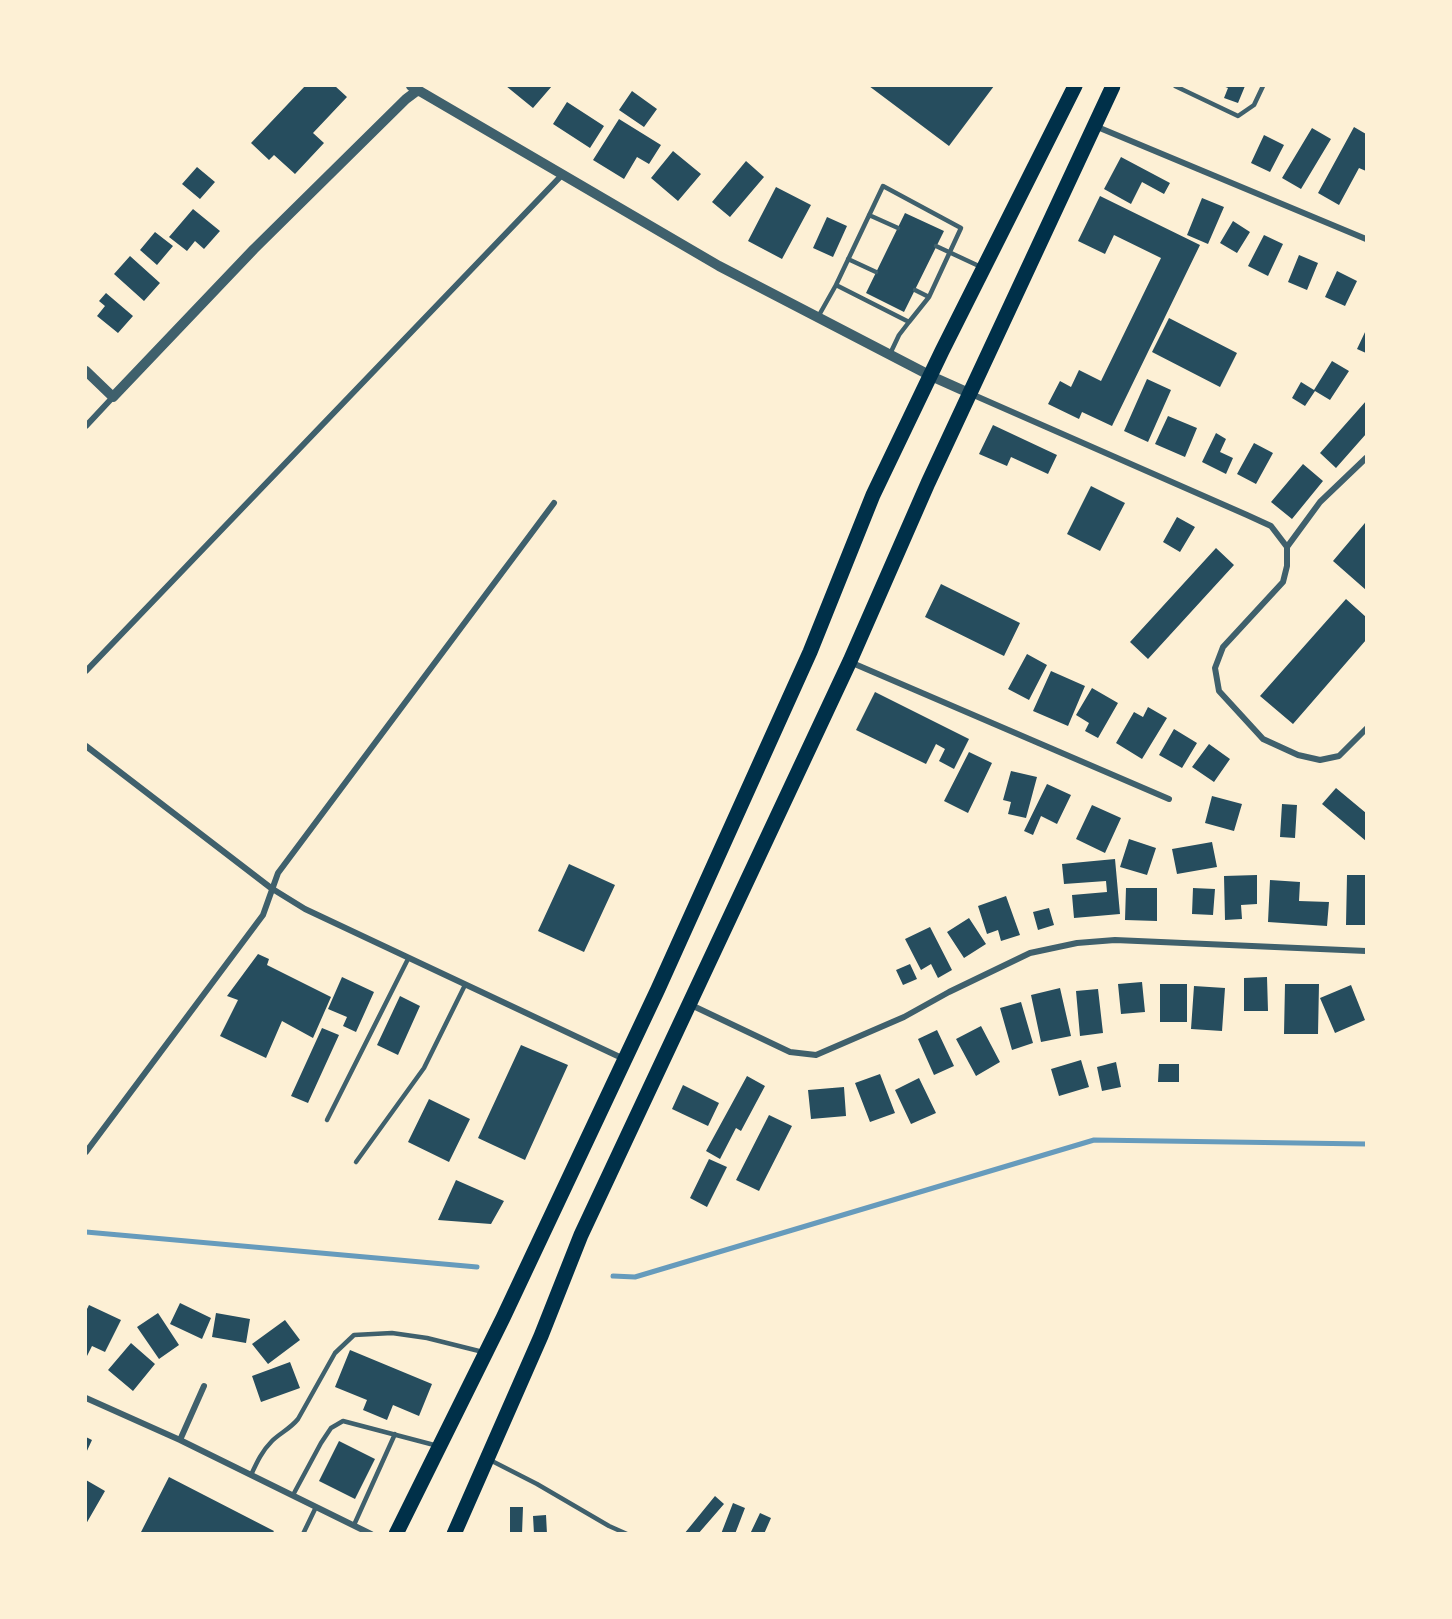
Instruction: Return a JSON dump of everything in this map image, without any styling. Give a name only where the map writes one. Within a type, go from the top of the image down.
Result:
[{"type":"main road","points":[[396,1533],[503,1318],[658,989],[810,652],[873,495],[1075,86]]},
{"type":"main road","points":[[454,1533],[541,1336],[580,1235],[850,661],[969,393],[1113,86]]},
{"type":"street","points":[[86,426],[254,249],[417,87],[719,266],[931,376],[1247,514],[1271,526],[1287,547]]},
{"type":"street","points":[[1095,126],[1366,239]]},
{"type":"street","points":[[86,670],[562,175]]},
{"type":"street","points":[[86,371],[113,397]]},
{"type":"street","points":[[1366,458],[1320,502],[1287,547],[1287,566],[1283,582],[1223,647],[1215,668],[1219,691],[1263,738],[1298,755],[1320,760],[1339,756],[1366,729]]},
{"type":"street","points":[[86,1152],[263,915],[278,873],[554,503]]},
{"type":"street","points":[[850,661],[1169,799]]},
{"type":"street","points":[[86,746],[271,888],[305,909],[624,1059]]},
{"type":"street","points":[[689,1004],[790,1052],[816,1055],[904,1017],[949,992],[1030,953],[1077,943],[1115,940],[1366,951]]},
{"type":"street","points":[[180,1440],[204,1386]]},
{"type":"street","points":[[86,1398],[180,1440],[371,1533]]},
{"type":"lane","points":[[1175,86],[1238,116],[1254,105],[1263,86]]},
{"type":"lane","points":[[818,317],[836,285],[883,186],[962,228],[928,297],[899,335],[890,354]]},
{"type":"lane","points":[[869,214],[898,228]]},
{"type":"lane","points":[[936,246],[983,269]]},
{"type":"lane","points":[[848,259],[876,272]]},
{"type":"lane","points":[[836,285],[909,322]]},
{"type":"lane","points":[[915,290],[928,297]]},
{"type":"lane","points":[[327,1120],[408,959]]},
{"type":"lane","points":[[356,1162],[424,1068],[465,985]]},
{"type":"lane","points":[[251,1475],[261,1454],[273,1440],[298,1419],[335,1353],[354,1335],[392,1333],[486,1353]]},
{"type":"lane","points":[[293,1495],[331,1428],[343,1421],[440,1446]]},
{"type":"lane","points":[[354,1525],[395,1434]]},
{"type":"lane","points":[[487,1459],[537,1484],[609,1526],[627,1533]]},
{"type":"lane","points":[[303,1533],[316,1507]]},
{"type":"building","points":[[305,86],[335,86],[347,97],[313,133],[324,143],[295,174],[274,155],[269,160],[251,143]]},
{"type":"building","points":[[506,86],[552,86],[533,108]]},
{"type":"building","points":[[869,86],[994,86],[949,146]]},
{"type":"building","points":[[1223,86],[1245,86],[1238,103],[1224,98],[1228,88]]},
{"type":"building","points":[[632,91],[657,109],[644,127],[619,110]]},
{"type":"building","points":[[567,102],[604,126],[590,148],[553,124]]},
{"type":"building","points":[[619,119],[661,145],[649,164],[637,157],[624,179],[593,160]]},
{"type":"building","points":[[1354,127],[1366,134],[1366,171],[1359,168],[1339,205],[1318,193]]},
{"type":"building","points":[[1312,128],[1331,139],[1301,189],[1282,178]]},
{"type":"building","points":[[1264,135],[1284,145],[1270,172],[1251,163]]},
{"type":"building","points":[[673,151],[701,174],[678,201],[651,178]]},
{"type":"building","points":[[1121,157],[1170,183],[1164,194],[1142,182],[1131,204],[1104,189]]},
{"type":"building","points":[[746,161],[764,177],[730,217],[712,202]]},
{"type":"building","points":[[197,167],[215,182],[200,199],[182,184]]},
{"type":"building","points":[[776,187],[811,205],[782,259],[748,241]]},
{"type":"building","points":[[1100,196],[1200,245],[1112,426],[1082,412],[1079,419],[1048,404],[1060,381],[1071,387],[1079,370],[1101,381],[1161,258],[1114,235],[1105,254],[1078,241]]},
{"type":"building","points":[[1202,198],[1224,207],[1208,244],[1187,235]]},
{"type":"building","points":[[193,209],[220,231],[204,249],[195,241],[187,251],[169,237]]},
{"type":"building","points":[[905,213],[944,231],[904,312],[866,293]]},
{"type":"building","points":[[827,217],[847,226],[833,257],[813,248]]},
{"type":"building","points":[[1233,221],[1250,232],[1237,253],[1220,243]]},
{"type":"building","points":[[155,232],[173,246],[157,265],[140,250]]},
{"type":"building","points":[[1264,235],[1283,244],[1268,276],[1248,266]]},
{"type":"building","points":[[1299,255],[1318,263],[1307,290],[1288,282]]},
{"type":"building","points":[[130,256],[160,283],[144,301],[114,274]]},
{"type":"building","points":[[1337,271],[1357,281],[1345,306],[1325,297]]},
{"type":"building","points":[[106,293],[133,316],[118,333],[97,316],[105,306],[99,301]]},
{"type":"building","points":[[1169,318],[1237,353],[1220,387],[1152,352]]},
{"type":"building","points":[[1366,330],[1366,353],[1357,349]]},
{"type":"building","points":[[1332,361],[1349,371],[1330,400],[1315,391],[1305,406],[1292,398],[1301,382],[1314,390]]},
{"type":"building","points":[[1147,379],[1171,390],[1148,442],[1124,431]]},
{"type":"building","points":[[1366,401],[1366,434],[1336,468],[1320,453]]},
{"type":"building","points":[[1168,416],[1197,428],[1185,457],[1155,444]]},
{"type":"building","points":[[993,425],[1057,455],[1048,474],[1011,457],[1007,466],[979,454]]},
{"type":"building","points":[[1216,433],[1226,439],[1220,452],[1233,458],[1226,474],[1202,462]]},
{"type":"building","points":[[1254,443],[1273,453],[1256,484],[1237,474]]},
{"type":"building","points":[[1303,464],[1323,481],[1292,519],[1271,502]]},
{"type":"building","points":[[1091,486],[1125,503],[1100,551],[1067,534]]},
{"type":"building","points":[[1177,517],[1195,527],[1180,552],[1163,542]]},
{"type":"building","points":[[1366,524],[1366,590],[1333,561]]},
{"type":"building","points":[[1216,548],[1234,565],[1148,659],[1130,642]]},
{"type":"building","points":[[941,584],[1020,623],[1004,656],[925,617]]},
{"type":"building","points":[[1346,599],[1366,617],[1366,640],[1293,724],[1260,696]]},
{"type":"building","points":[[1027,654],[1047,665],[1029,700],[1008,689]]},
{"type":"building","points":[[1051,671],[1085,686],[1068,726],[1033,711]]},
{"type":"building","points":[[1092,688],[1118,703],[1098,738],[1085,731],[1089,723],[1076,715]]},
{"type":"building","points":[[875,692],[969,739],[954,769],[939,761],[945,749],[936,744],[926,764],[856,730]]},
{"type":"building","points":[[1148,707],[1167,718],[1142,759],[1116,743],[1134,712],[1143,717]]},
{"type":"building","points":[[1174,729],[1197,743],[1182,768],[1159,755]]},
{"type":"building","points":[[1209,744],[1230,759],[1214,782],[1192,767]]},
{"type":"building","points":[[969,752],[992,763],[968,813],[944,801]]},
{"type":"building","points":[[1011,771],[1037,777],[1026,818],[1008,814],[1011,802],[1003,800]]},
{"type":"building","points":[[1047,784],[1071,795],[1057,824],[1041,816],[1033,835],[1024,831]]},
{"type":"building","points":[[1336,788],[1366,813],[1366,841],[1322,804]]},
{"type":"building","points":[[1212,796],[1242,804],[1234,831],[1205,823]]},
{"type":"building","points":[[1282,804],[1297,805],[1295,838],[1280,837]]},
{"type":"building","points":[[1092,805],[1121,818],[1105,853],[1076,839]]},
{"type":"building","points":[[1129,839],[1156,848],[1147,875],[1120,867]]},
{"type":"building","points":[[1212,842],[1217,867],[1177,874],[1172,849]]},
{"type":"building","points":[[1115,859],[1120,914],[1074,918],[1072,895],[1107,892],[1106,881],[1064,884],[1062,864]]},
{"type":"building","points":[[569,864],[615,885],[584,952],[538,931]]},
{"type":"building","points":[[1257,875],[1257,904],[1241,905],[1242,919],[1225,920],[1224,876]]},
{"type":"building","points":[[1347,875],[1366,875],[1366,925],[1346,925]]},
{"type":"building","points":[[1270,880],[1300,882],[1299,901],[1329,902],[1327,926],[1268,922]]},
{"type":"building","points":[[1126,888],[1157,888],[1157,921],[1125,920]]},
{"type":"building","points":[[1193,888],[1215,889],[1213,915],[1192,914]]},
{"type":"building","points":[[1006,896],[1020,935],[1001,941],[998,930],[987,934],[978,906]]},
{"type":"building","points":[[1049,908],[1054,925],[1038,930],[1033,912]]},
{"type":"building","points":[[969,918],[986,944],[964,958],[947,932]]},
{"type":"building","points":[[930,927],[952,970],[938,978],[931,964],[921,970],[905,939]]},
{"type":"building","points":[[258,954],[269,959],[267,965],[331,997],[313,1038],[282,1021],[266,1058],[220,1036],[238,1000],[227,996]]},
{"type":"building","points":[[910,964],[917,979],[903,985],[896,970]]},
{"type":"building","points":[[342,977],[374,992],[356,1032],[343,1026],[347,1017],[328,1009]]},
{"type":"building","points":[[1267,977],[1268,1011],[1244,1011],[1244,978]]},
{"type":"building","points":[[1142,982],[1145,1012],[1121,1014],[1118,984]]},
{"type":"building","points":[[1160,984],[1187,984],[1187,1022],[1160,1022]]},
{"type":"building","points":[[1285,984],[1319,984],[1318,1034],[1284,1034]]},
{"type":"building","points":[[1351,985],[1365,1020],[1335,1033],[1320,998]]},
{"type":"building","points":[[1194,986],[1225,988],[1222,1031],[1191,1029]]},
{"type":"building","points":[[1060,988],[1071,1036],[1041,1042],[1031,995]]},
{"type":"building","points":[[1098,989],[1103,1033],[1080,1036],[1076,991]]},
{"type":"building","points":[[400,996],[420,1006],[398,1055],[377,1045]]},
{"type":"building","points":[[1021,1002],[1033,1043],[1012,1050],[1000,1008]]},
{"type":"building","points":[[981,1026],[1000,1062],[976,1076],[956,1039]]},
{"type":"building","points":[[322,1028],[339,1035],[308,1103],[291,1096]]},
{"type":"building","points":[[937,1030],[954,1066],[934,1075],[918,1039]]},
{"type":"building","points":[[521,1045],[568,1065],[525,1160],[478,1138]]},
{"type":"building","points":[[1081,1060],[1089,1087],[1059,1096],[1051,1069]]},
{"type":"building","points":[[1116,1062],[1121,1087],[1102,1091],[1097,1067]]},
{"type":"building","points":[[1159,1064],[1179,1064],[1179,1082],[1158,1082]]},
{"type":"building","points":[[880,1074],[895,1113],[870,1122],[855,1083]]},
{"type":"building","points":[[747,1076],[765,1086],[741,1131],[736,1128],[720,1159],[706,1151]]},
{"type":"building","points":[[919,1078],[936,1113],[911,1124],[895,1090]]},
{"type":"building","points":[[683,1085],[719,1103],[708,1126],[672,1109]]},
{"type":"building","points":[[844,1087],[846,1116],[811,1119],[808,1090]]},
{"type":"building","points":[[429,1099],[470,1119],[449,1162],[408,1142]]},
{"type":"building","points":[[769,1115],[792,1126],[759,1191],[736,1180]]},
{"type":"building","points":[[709,1159],[727,1167],[707,1207],[690,1198]]},
{"type":"building","points":[[456,1180],[504,1201],[491,1224],[438,1220]]},
{"type":"building","points":[[180,1303],[211,1318],[202,1339],[170,1324]]},
{"type":"building","points":[[89,1305],[121,1320],[105,1352],[92,1346],[86,1358],[86,1311]]},
{"type":"building","points":[[158,1313],[179,1345],[159,1359],[137,1327]]},
{"type":"building","points":[[216,1313],[250,1319],[246,1343],[212,1337]]},
{"type":"building","points":[[285,1320],[300,1340],[268,1364],[252,1344]]},
{"type":"building","points":[[131,1343],[155,1364],[133,1391],[108,1370]]},
{"type":"building","points":[[350,1350],[432,1384],[419,1416],[393,1405],[387,1420],[363,1410],[367,1400],[335,1387]]},
{"type":"building","points":[[290,1362],[300,1388],[261,1402],[252,1376]]},
{"type":"building","points":[[86,1437],[92,1440],[86,1453]]},
{"type":"building","points":[[339,1441],[375,1459],[355,1499],[319,1481]]},
{"type":"building","points":[[169,1477],[274,1531],[272,1534],[140,1534]]},
{"type":"building","points":[[86,1480],[105,1491],[86,1524]]},
{"type":"building","points":[[715,1496],[724,1504],[698,1534],[684,1534]]},
{"type":"building","points":[[733,1503],[745,1508],[735,1534],[721,1534]]},
{"type":"building","points":[[510,1507],[523,1507],[522,1534],[510,1534]]},
{"type":"building","points":[[760,1513],[771,1518],[764,1534],[750,1534]]},
{"type":"building","points":[[546,1515],[547,1534],[534,1534],[533,1516]]},
{"type":"waterway","points":[[613,1276],[635,1277],[1094,1140],[1366,1144]]},
{"type":"waterway","points":[[86,1232],[477,1267]]}]
